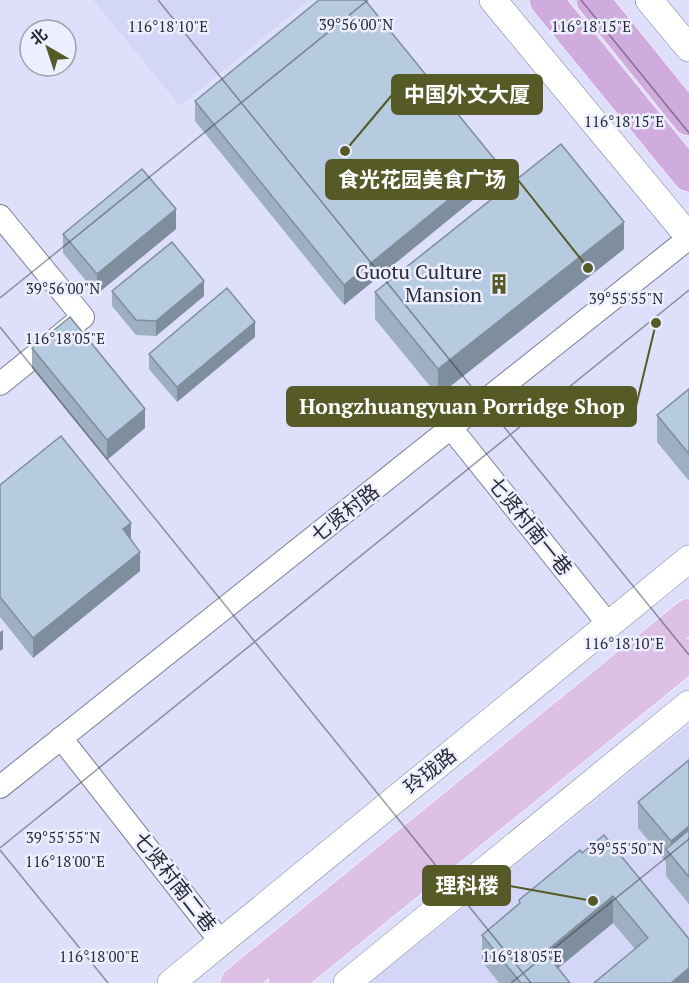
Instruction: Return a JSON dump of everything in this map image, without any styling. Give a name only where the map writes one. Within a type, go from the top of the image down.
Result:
[{"type":"highway","points":[[546,0],[689,175]]},
{"type":"highway","points":[[593,0],[684,113]]},
{"type":"main road","points":[[237,983],[689,615]]},
{"type":"main road","points":[[285,983],[689,655]]},
{"type":"street","points":[[493,0],[689,238]]},
{"type":"street","points":[[649,0],[689,48]]},
{"type":"street","points":[[0,216],[83,317],[0,384]]},
{"type":"street","name":"七贤村路","points":[[0,787],[689,238]]},
{"type":"street","name":"七贤村南一巷","points":[[451,428],[609,625]]},
{"type":"street","name":"玲珑路","points":[[171,983],[689,559]]},
{"type":"street","points":[[347,983],[689,704]]},
{"type":"street","name":"七贤村南二巷","points":[[62,738],[222,942]]},
{"type":"shaded area","points":[[93,0],[309,0],[180,106]]},
{"type":"shaded area","points":[[689,725],[689,983],[370,983]]},
{"type":"building","points":[[319,0],[365,0],[496,161],[344,285],[195,101]]},
{"type":"building","name":"Guotu Culture Mansion","points":[[561,144],[624,222],[438,369],[375,292]]},
{"type":"building","points":[[142,169],[176,209],[97,274],[63,234]]},
{"type":"building","points":[[172,242],[204,281],[156,321],[136,320],[112,291]]},
{"type":"building","points":[[227,288],[255,322],[177,387],[149,354]]},
{"type":"building","points":[[70,317],[145,409],[107,440],[32,348]]},
{"type":"building","points":[[689,389],[689,454],[657,415]]},
{"type":"building","points":[[61,436],[131,523],[123,529],[140,552],[33,638],[0,597],[0,485]]},
{"type":"building","points":[[689,760],[689,826],[671,841],[638,802]]},
{"type":"building","points":[[689,830],[689,877],[666,849]]},
{"type":"building","points":[[604,835],[689,939],[689,968],[671,983],[594,983],[648,938],[613,896],[545,952],[570,983],[521,983],[482,935],[520,903],[519,900],[580,850],[582,853]]},
{"type":"place","name":"中国外文大厦","points":[[345,151]]},
{"type":"place","name":"食光花园美食广场","points":[[588,268]]},
{"type":"place","name":"Guotu Culture Mansion","points":[[499,284]]},
{"type":"place","name":"Hongzhuangyuan Porridge Shop","points":[[656,323]]},
{"type":"place","name":"理科楼","points":[[593,901]]}]
